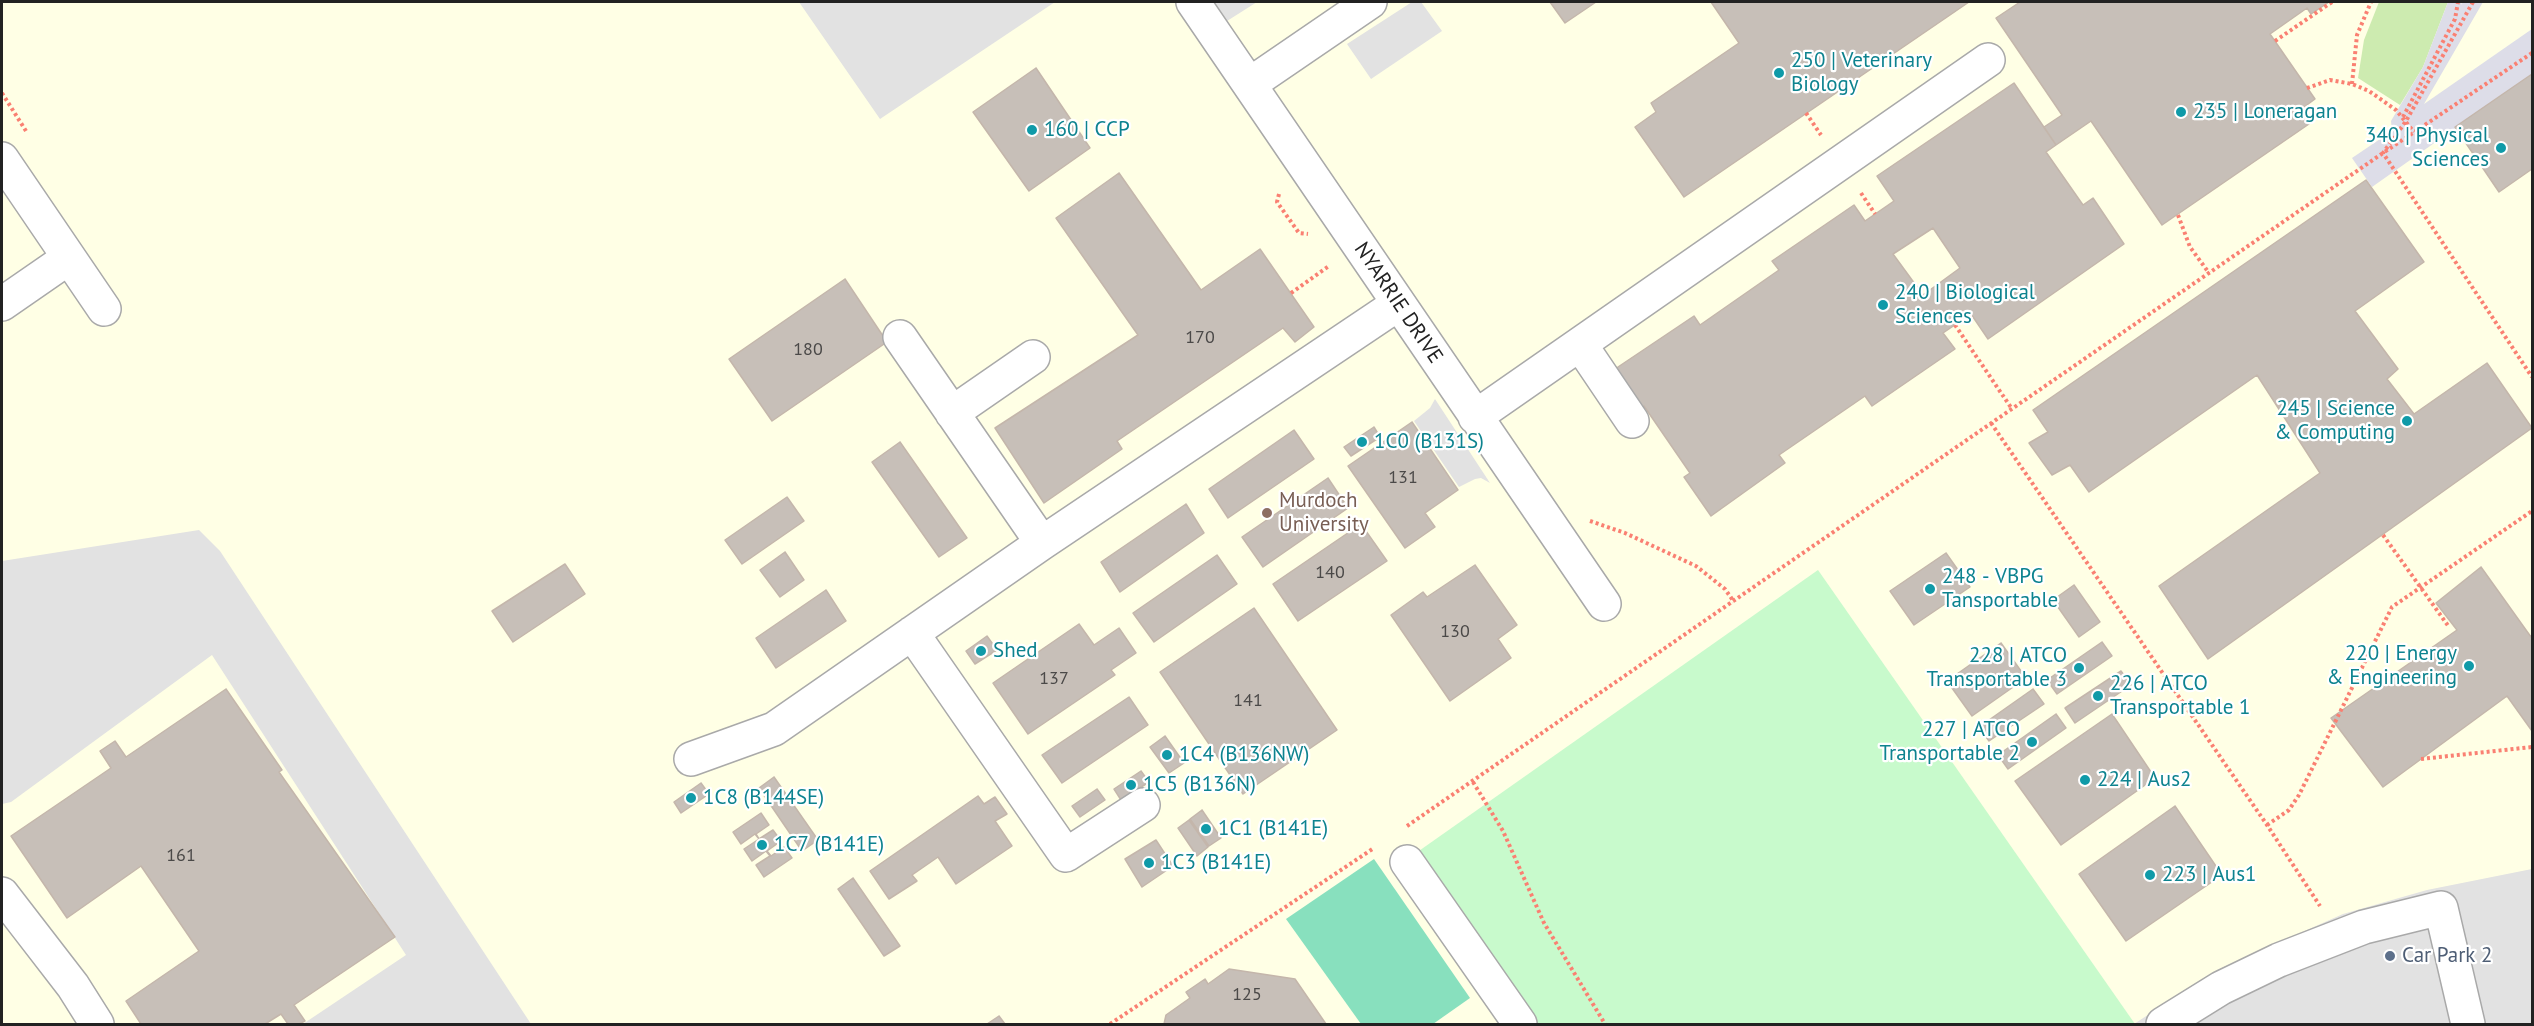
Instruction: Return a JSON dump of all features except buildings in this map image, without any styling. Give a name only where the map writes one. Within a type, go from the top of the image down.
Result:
[{"type":"street","name":"NYARRIE DRIVE","points":[[1192,2],[1604,604]]},
{"type":"street","points":[[1250,84],[1370,2]]},
{"type":"street","points":[[1475,417],[1988,60]]},
{"type":"street","points":[[2,159],[67,259],[104,309]]},
{"type":"street","points":[[2,304],[67,259]]},
{"type":"street","points":[[691,759],[774,729],[1042,543],[1398,304]]},
{"type":"street","points":[[900,337],[1042,543]]},
{"type":"street","points":[[1580,344],[1632,421]]},
{"type":"street","points":[[952,413],[1033,357]]},
{"type":"street","points":[[912,633],[1066,855],[1143,806]]},
{"type":"street","points":[[1407,862],[1520,1024]]},
{"type":"street","points":[[2,894],[73,986],[97,1024]]},
{"type":"street","points":[[2163,1024],[2221,988],[2339,936],[2441,908],[2468,1024]]},
{"type":"path","points":[[2275,41],[2332,2]]},
{"type":"path","points":[[2352,84],[2357,35],[2371,2]]},
{"type":"path","points":[[2404,119],[2455,19],[2458,2]]},
{"type":"path","points":[[2383,153],[2473,2]]},
{"type":"path","points":[[1404,828],[2383,153],[2532,54]]},
{"type":"path","points":[[2307,88],[2330,80],[2352,84],[2369,91],[2404,119],[2414,132]]},
{"type":"path","points":[[2383,153],[2532,377]]},
{"type":"path","points":[[2178,215],[2190,247],[2209,273]]},
{"type":"path","points":[[1955,325],[2012,409]]},
{"type":"path","points":[[1991,423],[2267,825],[2339,936]]},
{"type":"path","points":[[2267,825],[2289,810],[2299,795],[2392,607],[2532,511]]},
{"type":"path","points":[[1584,519],[1625,533],[1696,566],[1725,589],[1734,602]]},
{"type":"path","points":[[2383,535],[2449,627]]},
{"type":"path","points":[[2421,759],[2532,747]]},
{"type":"path","points":[[1473,782],[1503,831],[1544,923],[1605,1024]]},
{"type":"path","points":[[1110,1024],[1375,848]]},
{"type":"shaded area","name":"Murdoch University","points":[[2,2],[2532,2],[2532,1024],[2,1024]]},
{"type":"shaded area","points":[[799,2],[1055,2],[880,119]]},
{"type":"shaded area","points":[[1214,2],[1257,2],[1227,21]]},
{"type":"shaded area","points":[[1412,2],[1421,2],[1442,31],[1371,79],[1347,44]]},
{"type":"shaded area","points":[[2448,2],[2462,2],[2461,5],[2463,2],[2483,2],[2424,104],[2532,29],[2532,74],[2372,187],[2352,158],[2392,131],[2391,121],[2423,67]]},
{"type":"shaded area","points":[[1435,399],[1490,483],[1481,478],[1459,487],[1414,421],[1430,408]]},
{"type":"shaded area","points":[[199,530],[220,551],[531,1024],[303,1024],[406,955],[212,655],[11,802],[2,804],[2,561]]},
{"type":"shaded area","name":"Car Park 2","points":[[2532,869],[2532,1024],[2134,1024],[2217,970],[2343,914],[2427,890]]},
{"type":"green space","points":[[2379,2],[2448,2],[2423,67],[2400,105],[2358,78],[2364,40]]},
{"type":"green space","points":[[1818,570],[2135,1024],[1538,1024],[1416,853]]},
{"type":"green space","points":[[1374,859],[1470,998],[1433,1024],[1361,1024],[1286,919]]},
{"type":"place","name":"250 | Veterinary Biology","points":[[1779,73]]},
{"type":"place","name":"235 | Loneragan","points":[[2181,112]]},
{"type":"place","name":"160 | CCP","points":[[1032,130]]},
{"type":"place","name":"340 | Physical Sciences","points":[[2501,148]]},
{"type":"place","name":"240 | Biological Sciences","points":[[1883,305]]},
{"type":"place","name":"245 | Science & Computing","points":[[2407,421]]},
{"type":"place","name":"1C0 (B131S)","points":[[1362,442]]},
{"type":"place","name":"Murdoch University","points":[[1267,513]]},
{"type":"place","name":"248 - VBPG Tansportable","points":[[1930,589]]},
{"type":"place","name":"Shed","points":[[981,651]]},
{"type":"place","name":"220 | Energy & Engineering","points":[[2469,666]]},
{"type":"place","name":"228 | ATCO Transportable 3","points":[[2079,668]]},
{"type":"place","name":"226 | ATCO Transportable 1","points":[[2098,696]]},
{"type":"place","name":"227 | ATCO Transportable 2","points":[[2032,742]]},
{"type":"place","name":"1C4 (B136NW)","points":[[1167,755]]},
{"type":"place","name":"224 | Aus2","points":[[2085,780]]},
{"type":"place","name":"1C5 (B136N)","points":[[1131,785]]},
{"type":"place","name":"1C8 (B144SE)","points":[[691,798]]},
{"type":"place","name":"1C1 (B141E)","points":[[1206,829]]},
{"type":"place","name":"1C7 (B141E)","points":[[762,845]]},
{"type":"place","name":"1C3 (B141E)","points":[[1149,863]]},
{"type":"place","name":"223 | Aus1","points":[[2150,875]]},
{"type":"place","name":"Car Park 2","points":[[2390,956]]}]
